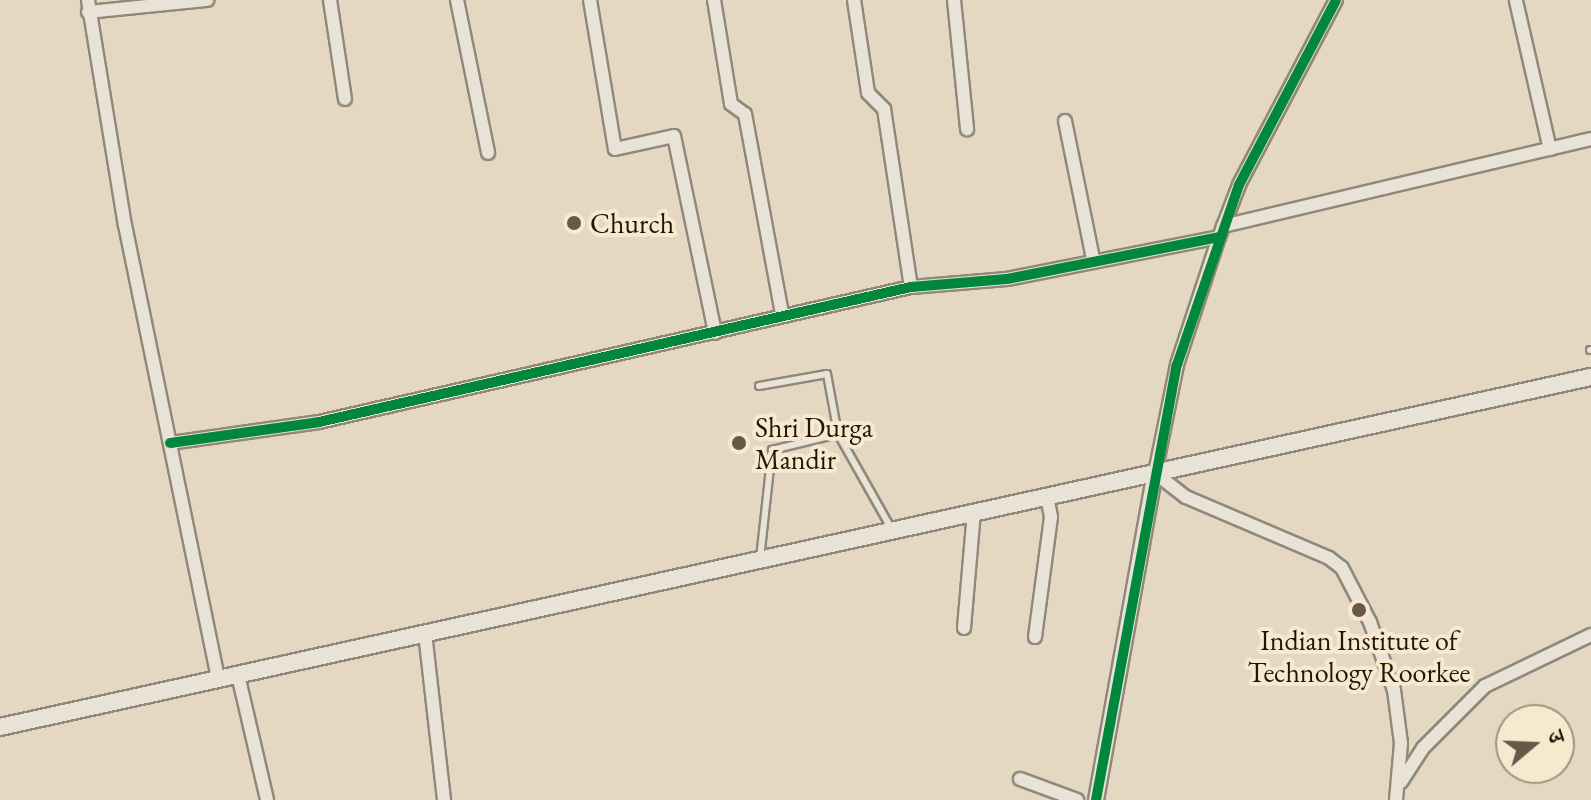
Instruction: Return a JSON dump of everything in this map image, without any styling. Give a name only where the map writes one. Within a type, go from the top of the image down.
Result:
[{"type":"main road","points":[[0,727],[1591,377]]},
{"type":"street","points":[[207,0],[92,8],[170,443],[218,679]]},
{"type":"street","points":[[330,0],[345,99]]},
{"type":"street","points":[[457,0],[488,153]]},
{"type":"street","points":[[590,0],[615,149],[674,136],[715,333]]},
{"type":"street","points":[[714,0],[731,104],[745,114],[782,314]]},
{"type":"street","points":[[854,0],[868,93],[884,109],[911,287]]},
{"type":"street","points":[[954,0],[967,129]]},
{"type":"street","points":[[1096,800],[1177,365],[1221,232],[1336,0]]},
{"type":"street","points":[[1516,1],[1550,149]]},
{"type":"street","points":[[1065,121],[1093,259]]},
{"type":"street","points":[[170,443],[319,422],[911,287],[1007,279],[1221,232],[1591,139]]},
{"type":"street","points":[[1155,473],[1186,497],[1329,558],[1342,568],[1370,622],[1394,690],[1401,782]]},
{"type":"street","points":[[1035,637],[1051,517],[1047,497]]},
{"type":"street","points":[[964,628],[974,512]]},
{"type":"street","points":[[425,633],[444,800]]},
{"type":"street","points":[[1396,800],[1401,782],[1423,748],[1485,686],[1591,635]]},
{"type":"street","points":[[238,675],[267,800]]},
{"type":"street","points":[[1020,779],[1077,800]]},
{"type":"lane","points":[[759,386],[827,374],[838,434],[892,530]]},
{"type":"lane","points":[[760,559],[772,450],[838,434]]},
{"type":"cycle path","points":[[1096,800],[1177,365],[1239,185],[1336,0]]},
{"type":"cycle path","points":[[170,443],[319,422],[911,287],[1007,279],[1219,237]]},
{"type":"place","name":"Church","points":[[574,223]]},
{"type":"place","name":"Shri Durga Mandir","points":[[739,443]]},
{"type":"place","name":"Indian Institute of Technology Roorkee","points":[[1359,610]]}]
